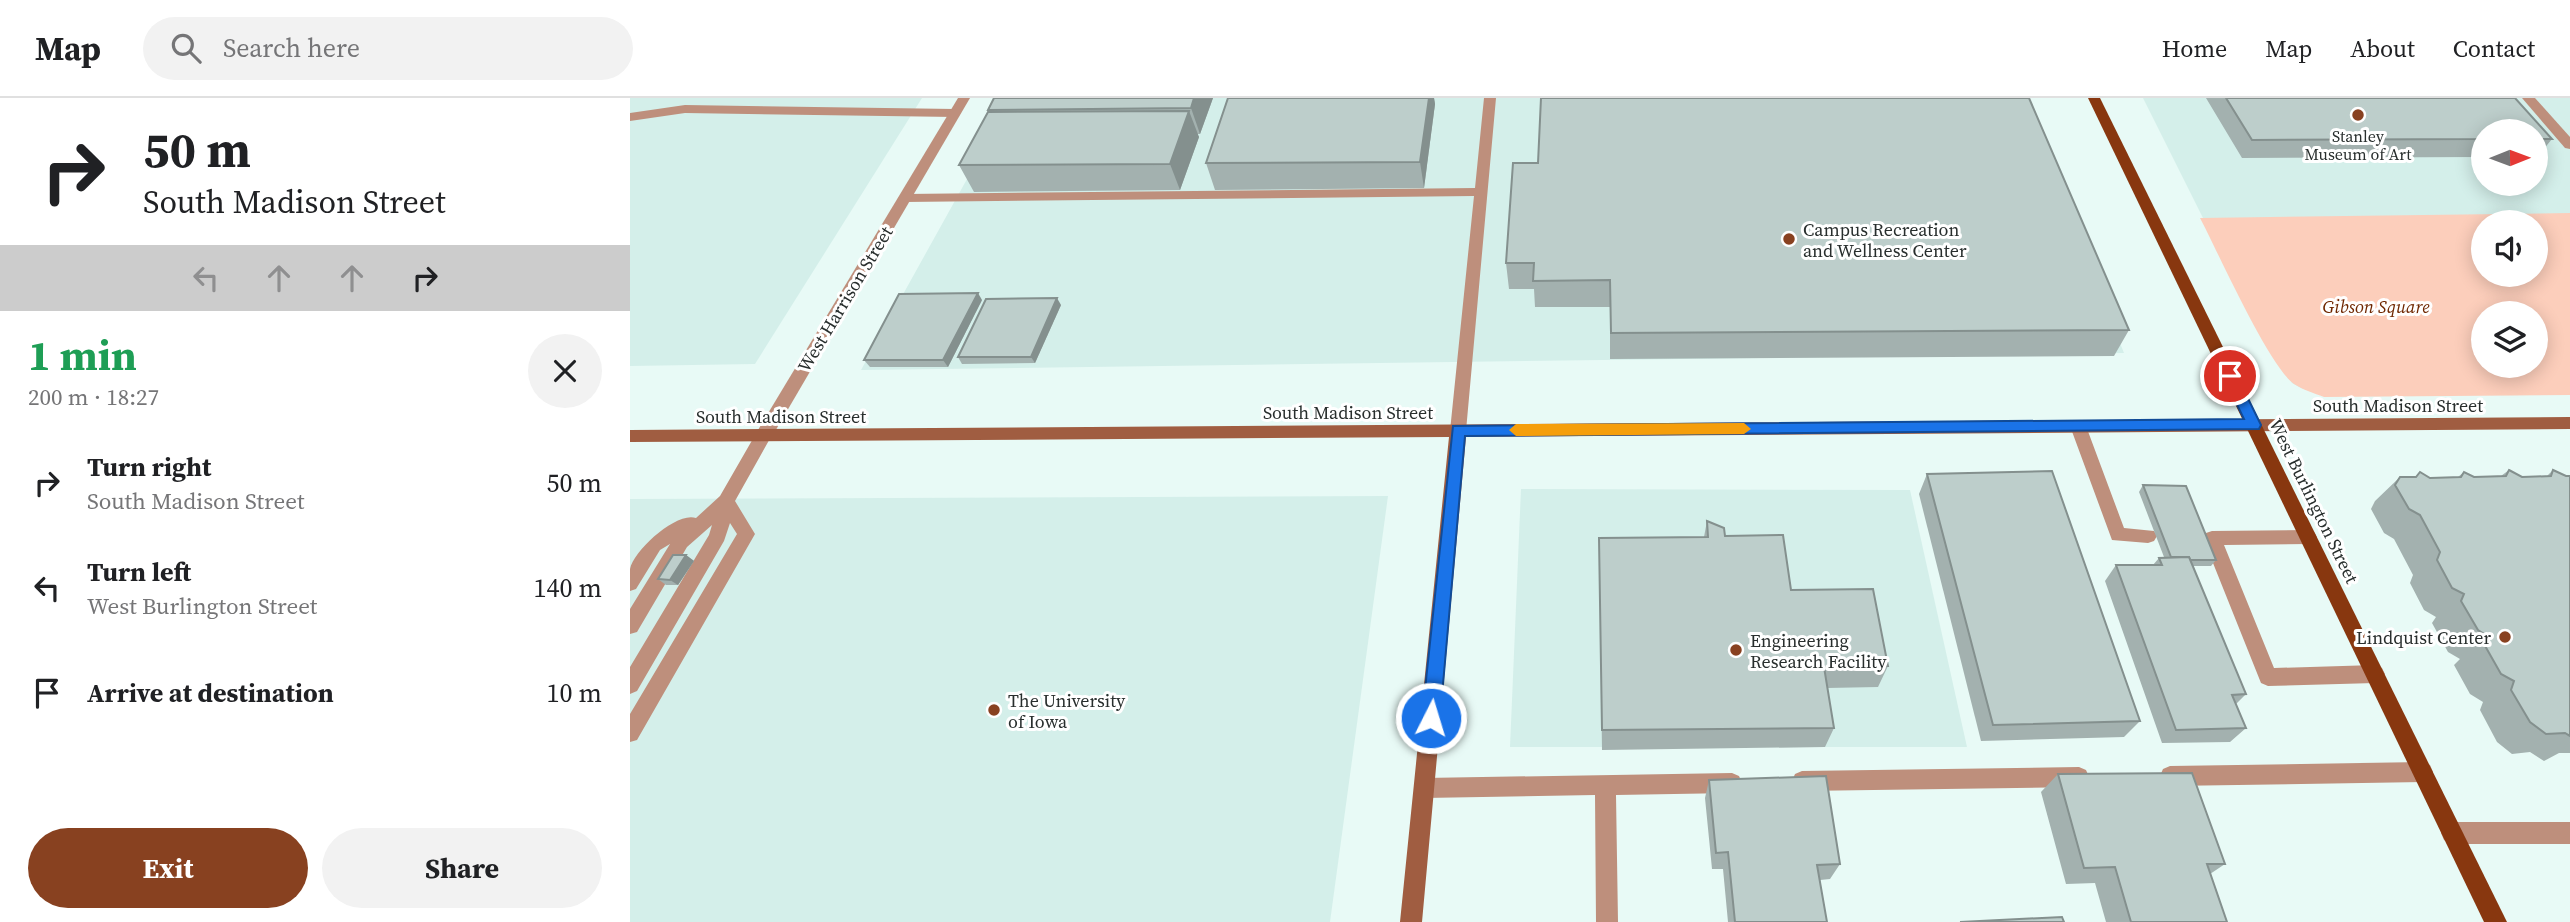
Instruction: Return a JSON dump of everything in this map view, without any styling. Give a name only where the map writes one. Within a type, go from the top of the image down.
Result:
[{"type":"main road","name":"West Burlington Street","points":[[2094,98],[2496,922]]},
{"type":"street","name":"West Harrison Street","points":[[630,685],[718,536],[726,501],[964,98]]},
{"type":"street","points":[[1411,922],[1490,98]]},
{"type":"street","points":[[2528,98],[2570,145]]},
{"type":"street","points":[[630,117],[685,109],[955,113]]},
{"type":"street","points":[[905,198],[1481,192]]},
{"type":"street","name":"South Madison Street","points":[[630,436],[2570,423]]},
{"type":"street","points":[[2078,426],[2118,535],[2148,536]]},
{"type":"street","name":"West Harrison Street","points":[[630,583],[654,545],[726,501]]},
{"type":"street","name":"West Harrison Street","points":[[630,626],[681,542],[726,501]]},
{"type":"street","points":[[630,733],[746,534],[726,501]]},
{"type":"street","points":[[2308,537],[2212,538],[2268,677],[2375,674]]},
{"type":"street","points":[[2153,776],[2423,772]]},
{"type":"street","points":[[1786,782],[2097,777]]},
{"type":"street","points":[[1424,788],[1759,782]]},
{"type":"street","points":[[1605,785],[1607,922]]},
{"type":"street","points":[[2452,833],[2570,833]]},
{"type":"shaded area","points":[[630,98],[922,98],[755,364],[630,366]]},
{"type":"shaded area","points":[[1012,98],[2021,98],[2124,353],[861,370]]},
{"type":"shaded area","points":[[2143,98],[2570,98],[2570,390],[2303,389],[2292,383],[2267,346]]},
{"type":"shaded area","points":[[1521,489],[1910,490],[1967,747],[1510,747]]},
{"type":"shaded area","name":"The University of Iowa","points":[[1388,496],[1330,922],[630,922],[630,499]]},
{"type":"green space","name":"Gibson Square","points":[[2548,213],[2570,213],[2570,395],[2324,397],[2294,384],[2283,373],[2244,307],[2200,218],[2471,214],[2471,287],[2548,287]]},
{"type":"building","points":[[994,98],[1194,98],[1191,108],[988,110]]},
{"type":"building","points":[[1228,98],[1429,98],[1420,162],[1206,163]]},
{"type":"building","name":"Campus Recreation and Wellness Center","points":[[1541,98],[2029,98],[2129,330],[1611,333],[1610,280],[1533,281],[1534,263],[1506,263],[1513,163],[1538,163]]},
{"type":"building","name":"Stanley Museum of Art","points":[[2226,98],[2515,98],[2534,119],[2471,119],[2471,139],[2252,140]]},
{"type":"building","points":[[1189,111],[1170,164],[959,165],[988,112]]},
{"type":"building","points":[[978,293],[943,360],[864,360],[899,294]]},
{"type":"building","points":[[1057,298],[1031,357],[958,357],[986,299]]},
{"type":"building","name":"Lindquist Center","points":[[2509,470],[2522,477],[2551,476],[2553,470],[2570,476],[2570,736],[2565,733],[2546,734],[2530,722],[2511,690],[2514,681],[2501,674],[2484,644],[2489,637],[2478,630],[2461,601],[2464,594],[2452,588],[2437,560],[2440,552],[2420,515],[2409,509],[2395,485],[2400,477],[2416,477],[2420,472],[2430,478],[2461,477],[2464,472],[2474,477],[2506,476]]},
{"type":"building","points":[[2052,471],[2140,721],[1993,725],[1927,474]]},
{"type":"building","points":[[2143,485],[2186,486],[2216,560],[2171,557]]},
{"type":"building","name":"Engineering Research Facility","points":[[1707,521],[1724,528],[1725,536],[1783,535],[1791,590],[1873,589],[1888,666],[1824,667],[1834,728],[1602,730],[1599,538],[1708,537]]},
{"type":"building","points":[[673,555],[686,555],[670,580],[658,579]]},
{"type":"building","points":[[2189,557],[2246,694],[2232,695],[2246,728],[2176,730],[2116,565],[2162,565],[2159,558]]},
{"type":"building","points":[[2192,773],[2225,864],[2207,864],[2227,922],[2131,922],[2115,867],[2084,868],[2058,774]]},
{"type":"building","points":[[1826,776],[1840,864],[1817,865],[1827,922],[1735,922],[1728,852],[1716,853],[1709,780]]},
{"type":"building","points":[[2062,917],[2064,922],[1960,922]]},
{"type":"slow traffic","points":[[1516,430],[1744,429]]},
{"type":"place","name":"Stanley Museum of Art","points":[[2358,115]]},
{"type":"place","name":"Campus Recreation and Wellness Center","points":[[1789,239]]},
{"type":"place","name":"Lindquist Center","points":[[2505,637]]},
{"type":"place","name":"Engineering Research Facility","points":[[1736,650]]},
{"type":"place","name":"The University of Iowa","points":[[994,710]]},
{"type":"route","points":[[1431,718],[1458,430],[2254,425],[2230,376]]}]
